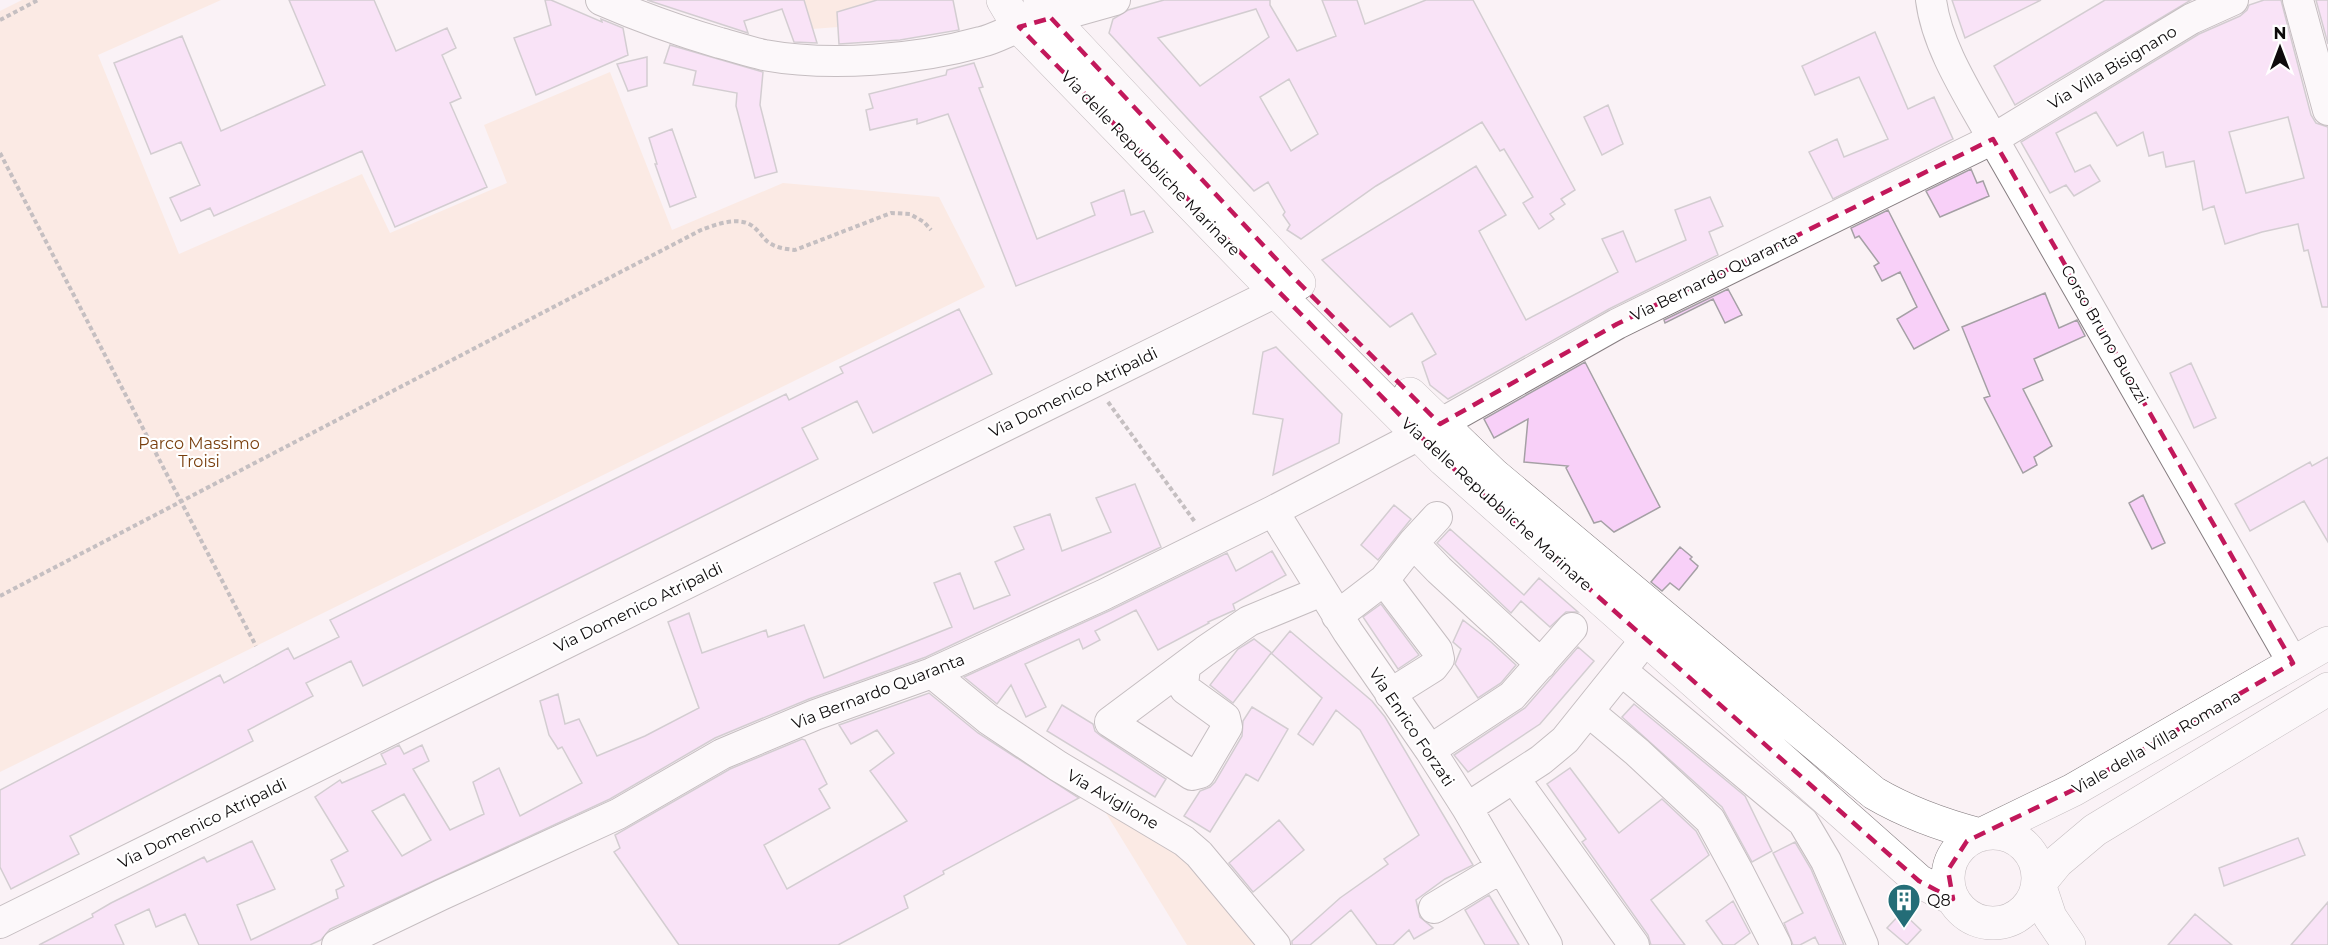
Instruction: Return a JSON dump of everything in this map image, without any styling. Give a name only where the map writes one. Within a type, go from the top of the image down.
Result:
[{"type":"main road","points":[[1011,13],[1046,9]]},
{"type":"main road","name":"Via delle Repubbliche Marinare","points":[[1046,9],[1284,284]]},
{"type":"main road","name":"Via delle Repubbliche Marinare","points":[[1011,13],[1429,429],[1493,474],[1874,793],[1902,810],[1941,825],[1980,835]]},
{"type":"main road","name":"Via delle Repubbliche Marinare","points":[[1429,429],[1444,460],[1919,880],[1953,899]]},
{"type":"main road","name":"Viale della Villa Romana","points":[[1980,835],[2073,790],[2328,643]]},
{"type":"main road","points":[[2069,945],[2050,917],[2039,884],[2035,859],[2024,845],[2010,836],[1997,833],[1980,835],[1967,841],[1955,854],[1948,870],[1948,884],[1953,899],[1959,908],[1992,934],[2004,923],[2016,918],[2029,907],[2039,884],[2057,862],[2094,831],[2321,693],[2293,663]]},
{"type":"street","points":[[601,0],[675,30],[763,55],[840,61],[955,49],[984,42],[1011,13]]},
{"type":"street","points":[[1046,9],[1114,0]]},
{"type":"street","name":"Corso Bruno Buozzi","points":[[1931,0],[1950,59],[1993,139],[2293,663]]},
{"type":"street","name":"Via Villa Bisignano","points":[[1993,139],[2192,19],[2234,0]]},
{"type":"street","points":[[2298,0],[2328,110]]},
{"type":"street","name":"Via Bernardo Quaranta","points":[[337,945],[618,814],[722,754],[815,715],[932,672],[1103,595],[1273,512],[1429,429],[1617,324],[1993,139]]},
{"type":"street","name":"Via Domenico Atripaldi","points":[[0,923],[1093,382],[1284,284]]},
{"type":"street","name":"Via Enrico Forzati","points":[[1273,512],[1330,603],[1467,808],[1547,945]]},
{"type":"street","points":[[1185,667],[1249,621],[1330,603],[1384,580],[1437,517]]},
{"type":"street","points":[[1413,543],[1541,664]]},
{"type":"street","points":[[1384,580],[1437,650],[1439,658],[1432,667],[1390,694]]},
{"type":"street","points":[[1430,750],[1512,696],[1572,628]]},
{"type":"street","points":[[1467,808],[1541,760],[1565,740],[1622,672],[1646,639]]},
{"type":"street","name":"Via Aviglione","points":[[932,672],[988,719],[1058,766],[1184,841],[1199,854],[1275,945]]},
{"type":"street","points":[[1622,672],[1803,822],[1826,861],[1863,945]]},
{"type":"street","points":[[1589,712],[1710,820],[1776,945]]},
{"type":"street","points":[[1515,778],[1634,945]]},
{"type":"street","points":[[1434,908],[1501,868]]},
{"type":"path","points":[[0,20],[38,0]]},
{"type":"path","points":[[0,153],[256,646]]},
{"type":"path","points":[[0,596],[701,230],[731,221],[747,223],[769,242],[780,248],[795,250],[891,213],[910,214],[924,222],[931,230]]},
{"type":"path","points":[[1093,382],[1141,444],[1209,543]]},
{"type":"highlighted area","points":[[1051,18],[1293,277],[1440,424],[1617,324],[1993,139],[2293,663],[2073,790],[1967,841],[1948,870],[1953,899],[1919,881],[1444,460],[1019,27]]},
{"type":"green space","name":"Parco Massimo Troisi","points":[[22,0],[221,0],[98,55],[179,254],[362,174],[390,233],[507,183],[484,125],[610,72],[672,230],[783,183],[939,197],[985,287],[0,772],[0,11]]},
{"type":"green space","points":[[804,0],[877,0],[837,12],[838,27],[812,29]]},
{"type":"green space","points":[[1093,792],[1175,843],[1265,945],[1187,945]]},
{"type":"building","points":[[289,0],[374,0],[396,51],[447,28],[456,48],[442,55],[461,98],[450,103],[487,187],[395,227],[362,151],[214,216],[210,208],[181,221],[170,198],[200,185],[181,142],[151,154],[114,63],[182,36],[221,131],[325,85]]},
{"type":"building","points":[[545,0],[551,0],[602,22],[601,19],[623,28],[628,55],[536,95],[514,38],[551,25]]},
{"type":"building","points":[[647,0],[804,0],[817,43],[794,42],[782,9],[744,21],[748,33]]},
{"type":"building","points":[[877,0],[953,0],[959,30],[900,40],[839,44],[837,12]]},
{"type":"building","points":[[1164,0],[1270,0],[1270,5],[1297,51],[1336,36],[1322,0],[1357,0],[1365,24],[1426,0],[1473,0],[1575,190],[1561,199],[1565,204],[1550,214],[1554,219],[1539,229],[1523,203],[1533,197],[1504,149],[1500,151],[1482,122],[1376,186],[1301,239],[1287,230],[1290,225],[1283,215],[1285,212],[1268,182],[1254,191],[1109,33],[1113,19],[1128,10]],"holes":[[[1256,9],[1269,37],[1200,86],[1158,38]],[[1289,79],[1318,134],[1291,151],[1260,97]]]},
{"type":"building","points":[[1952,0],[2041,0],[1965,38]]},
{"type":"building","points":[[2105,0],[2191,0],[2015,105],[1994,66]]},
{"type":"building","points":[[2264,0],[2281,0],[2311,115],[2316,123],[2328,127],[2328,307],[2322,307],[2308,250],[2304,251],[2298,224],[2225,244],[2214,206],[2203,210],[2194,161],[2166,167],[2163,152],[2149,156],[2143,132],[2117,146],[2096,112],[2056,133],[2075,172],[2090,165],[2100,181],[2074,196],[2066,185],[2050,193],[2021,142],[2199,34],[2240,16],[2249,5]],"holes":[[[2288,117],[2304,178],[2246,193],[2229,132]]]},
{"type":"building","points":[[2316,0],[2328,0],[2328,44]]},
{"type":"building","points":[[1875,32],[1908,109],[1934,97],[1953,139],[1833,199],[1809,152],[1837,139],[1844,157],[1888,139],[1859,77],[1815,95],[1802,66]]},
{"type":"building","points":[[670,45],[763,72],[760,105],[777,172],[755,178],[736,106],[737,93],[693,85],[696,71],[664,63]]},
{"type":"building","points":[[647,57],[647,86],[628,91],[617,64]]},
{"type":"building","points":[[974,63],[983,87],[979,88],[1037,239],[1095,215],[1091,203],[1124,190],[1131,215],[1144,211],[1153,232],[1016,286],[948,114],[917,124],[917,119],[870,130],[866,110],[873,108],[869,94],[946,75],[947,70]]},
{"type":"building","points":[[1608,105],[1623,144],[1602,155],[1584,117]]},
{"type":"building","points":[[672,129],[696,197],[670,207],[655,164],[657,164],[649,138]]},
{"type":"building","points":[[1476,166],[1506,215],[1479,231],[1526,320],[1618,272],[1602,239],[1623,231],[1636,262],[1686,240],[1675,210],[1710,197],[1723,226],[1709,232],[1718,255],[1609,309],[1448,399],[1430,385],[1422,362],[1436,354],[1412,313],[1390,327],[1322,260]]},
{"type":"building","points":[[1971,169],[1977,183],[1983,181],[1989,196],[1940,217],[1926,191]]},
{"type":"building","points":[[1888,210],[1949,330],[1914,349],[1897,319],[1917,307],[1900,272],[1882,281],[1874,266],[1879,263],[1859,236],[1855,238],[1851,228]]},
{"type":"building","points":[[1728,289],[1742,315],[1725,323],[1713,299],[1665,323],[1664,320]]},
{"type":"building","points":[[2045,293],[2059,328],[2077,320],[2085,336],[2034,359],[2043,380],[2023,389],[2052,446],[2034,457],[2037,465],[2023,473],[1984,398],[1990,396],[1962,327]]},
{"type":"building","points":[[959,309],[992,374],[873,433],[857,401],[802,428],[818,459],[363,686],[351,661],[306,683],[313,696],[248,730],[253,741],[70,836],[79,854],[11,889],[0,867],[0,790],[220,675],[224,683],[288,648],[294,659],[339,637],[330,620],[786,394],[789,400],[843,373],[840,367]]},
{"type":"building","points":[[1276,347],[1342,414],[1339,443],[1273,475],[1283,419],[1253,414],[1263,352]]},
{"type":"building","points":[[1585,362],[1660,507],[1614,532],[1601,521],[1594,523],[1566,468],[1568,466],[1524,462],[1528,419],[1494,438],[1484,419]]},
{"type":"building","points":[[2191,363],[2216,418],[2194,428],[2170,373]]},
{"type":"building","points":[[2328,457],[2328,542],[2304,501],[2250,531],[2235,504],[2310,462],[2312,466]]},
{"type":"building","points":[[1135,484],[1161,547],[926,657],[809,699],[715,738],[610,799],[330,929],[321,940],[310,945],[199,945],[185,914],[156,927],[149,909],[115,925],[124,945],[39,945],[93,917],[92,914],[111,903],[204,857],[207,862],[252,841],[275,889],[237,905],[251,940],[338,898],[336,890],[344,886],[331,860],[348,851],[315,797],[340,780],[342,783],[386,764],[381,754],[399,745],[404,754],[422,745],[429,761],[413,769],[450,830],[484,814],[473,782],[499,768],[520,816],[582,783],[562,747],[558,749],[549,735],[540,701],[558,694],[565,724],[579,719],[597,756],[645,736],[699,708],[668,622],[689,613],[702,653],[766,630],[768,637],[804,625],[824,678],[952,627],[934,583],[960,573],[974,609],[1010,595],[995,562],[1024,549],[1014,527],[1050,514],[1062,551],[1111,532],[1096,498]],"holes":[[[404,794],[431,840],[402,856],[372,811]]]},
{"type":"building","points":[[2143,495],[2165,543],[2152,549],[2129,503]]},
{"type":"building","points":[[1394,505],[1411,519],[1378,560],[1361,545]]},
{"type":"building","points":[[1450,529],[1524,595],[1539,578],[1578,612],[1566,612],[1550,627],[1521,601],[1511,613],[1437,543]]},
{"type":"building","points":[[1680,547],[1692,557],[1690,559],[1698,566],[1679,590],[1670,583],[1662,591],[1651,582]]},
{"type":"building","points":[[1272,551],[1286,575],[1233,604],[1235,610],[1158,650],[1136,610],[1095,631],[1100,640],[1083,649],[1079,639],[1025,664],[1046,707],[1026,717],[1011,685],[997,704],[964,677],[1111,610],[1227,553],[1236,571]]},
{"type":"building","points":[[1381,604],[1419,655],[1398,669],[1363,617]]},
{"type":"building","points":[[1463,620],[1516,665],[1501,683],[1478,698],[1455,664],[1461,649],[1453,642]]},
{"type":"building","points":[[1290,631],[1372,701],[1385,717],[1473,865],[1445,879],[1416,900],[1420,917],[1433,928],[1414,939],[1409,930],[1393,945],[1377,945],[1351,910],[1310,945],[1292,945],[1292,941],[1340,898],[1388,864],[1384,859],[1419,835],[1360,730],[1336,710],[1313,745],[1298,734],[1322,698],[1271,653],[1233,703],[1210,685],[1238,649],[1254,639],[1272,653]]},
{"type":"building","points":[[1578,647],[1594,661],[1540,724],[1468,772],[1454,755],[1525,708]]},
{"type":"building","points":[[929,693],[978,733],[1079,798],[943,871],[944,874],[904,896],[908,908],[838,945],[679,945],[614,852],[620,848],[615,835],[730,769],[802,739],[805,740],[827,784],[819,789],[830,808],[764,845],[787,889],[907,821],[870,771],[894,753],[877,730],[851,744],[839,725]]},
{"type":"building","points":[[1634,704],[1745,796],[1772,851],[1752,862],[1722,807],[1622,717]]},
{"type":"building","points":[[1062,705],[1093,724],[1095,731],[1101,736],[1166,779],[1155,797],[1047,731]]},
{"type":"building","points":[[1252,707],[1288,729],[1258,781],[1246,774],[1210,832],[1184,816],[1200,791],[1215,782],[1242,736],[1243,721]]},
{"type":"building","points":[[1570,768],[1619,833],[1662,799],[1696,831],[1709,855],[1651,900],[1685,945],[1651,945],[1648,935],[1582,842],[1586,839],[1547,784]]},
{"type":"building","points":[[1279,820],[1304,850],[1253,892],[1229,863]]},
{"type":"building","points":[[2298,838],[2305,855],[2224,886],[2219,868]]},
{"type":"building","points":[[1795,842],[1811,869],[1844,945],[1819,945],[1815,937],[1800,945],[1793,945],[1784,923],[1803,913],[1773,853]]},
{"type":"building","points":[[1489,895],[1519,945],[1485,945],[1465,910]]},
{"type":"building","points":[[1733,901],[1750,933],[1734,945],[1723,945],[1706,921]]},
{"type":"building","points":[[2328,902],[2328,945],[2291,945]]},
{"type":"building","name":"Q8","points":[[1902,912],[1921,930],[1907,945],[1887,928]]},
{"type":"building","points":[[2195,914],[2232,945],[2168,945]]},
{"type":"place","name":"Q8","points":[[1904,929]]}]
